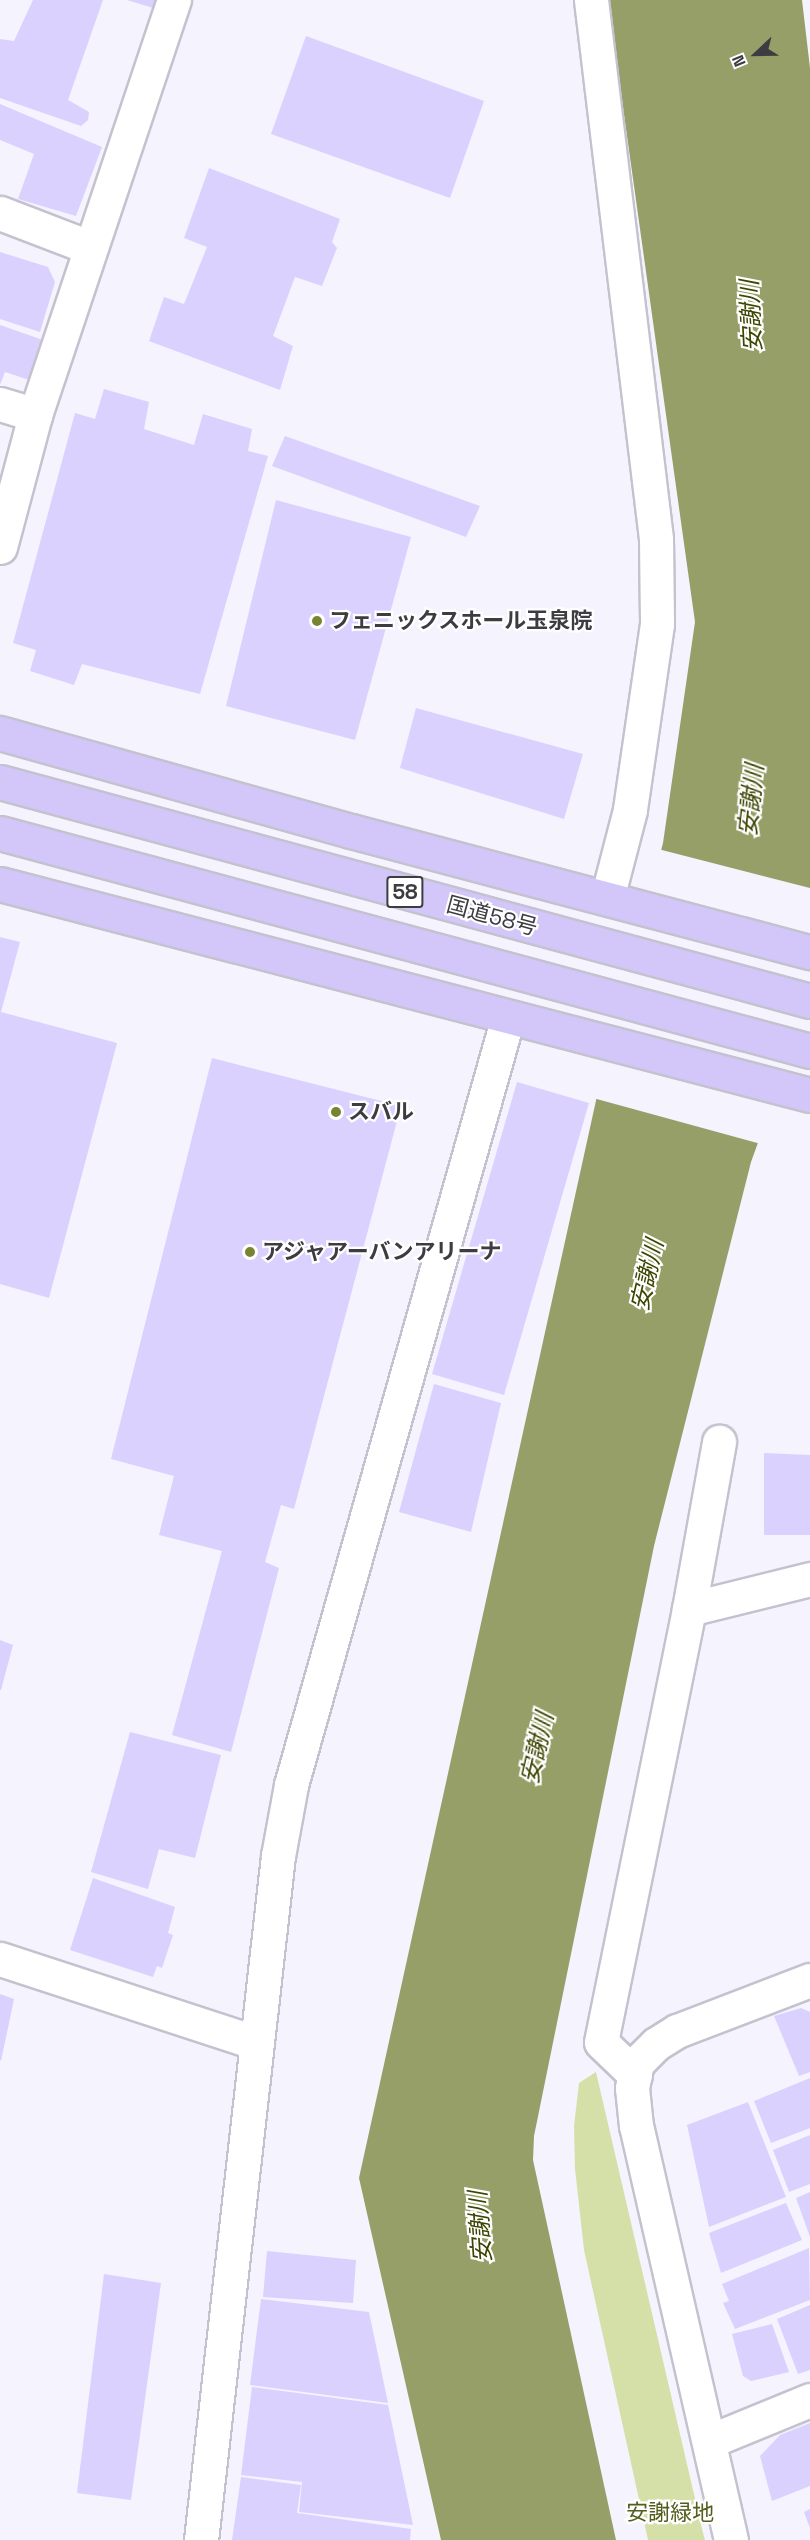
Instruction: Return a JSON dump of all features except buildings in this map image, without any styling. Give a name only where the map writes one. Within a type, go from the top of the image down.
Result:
[{"type":"highway","name":"58","points":[[0,733],[810,952]]},
{"type":"highway","name":"国道58号","points":[[0,782],[810,1001]]},
{"type":"highway","name":"58","points":[[0,833],[810,1051]]},
{"type":"highway","points":[[0,884],[803,1093]]},
{"type":"street","points":[[0,547],[35,415],[174,0]]},
{"type":"street","points":[[591,0],[656,538],[657,624],[630,810],[622,902]]},
{"type":"street","points":[[0,213],[91,248]]},
{"type":"street","points":[[0,404],[35,415]]},
{"type":"street","points":[[201,2540],[278,1857],[291,1785],[508,1017]]},
{"type":"street","points":[[635,2075],[601,2042],[689,1609],[719,1442]]},
{"type":"street","points":[[689,1609],[810,1579]]},
{"type":"street","points":[[0,1959],[257,2043]]},
{"type":"street","points":[[731,2540],[636,2126],[632,2088],[638,2063],[656,2044],[677,2031],[810,1980]]},
{"type":"street","points":[[710,2441],[810,2400]]},
{"type":"green space","name":"安謝緑地","points":[[596,2072],[705,2540],[648,2540],[584,2250],[575,2169],[574,2126],[579,2083]]},
{"type":"water","name":"安謝川","points":[[608,0],[802,0],[810,68],[810,1000],[751,1162],[654,1546],[534,2136],[533,2160],[616,2540],[441,2540],[359,2178],[597,1096],[663,843],[695,622]]},
{"type":"pier","points":[[658,849],[810,888],[810,1009],[761,1144],[593,1098]]},
{"type":"place","name":"フェニックスホール玉泉院","points":[[317,621]]},
{"type":"place","name":"スバル","points":[[336,1112]]},
{"type":"place","name":"アジャアーバンアリーナ","points":[[250,1252]]}]
